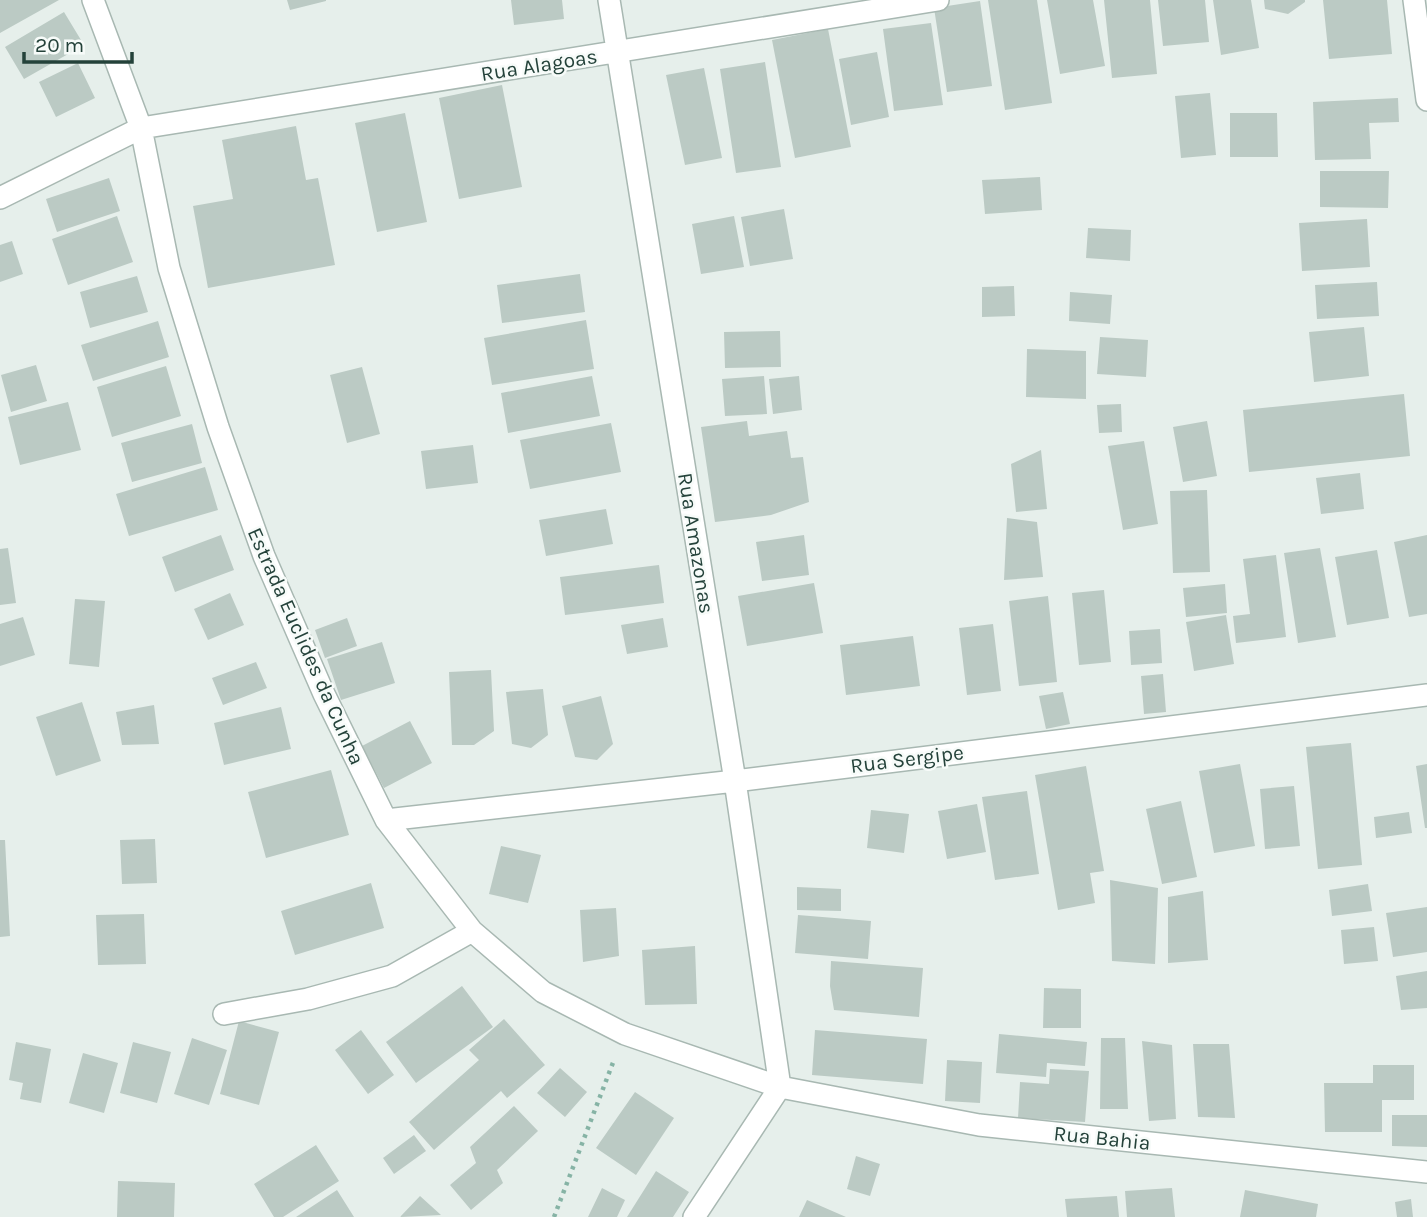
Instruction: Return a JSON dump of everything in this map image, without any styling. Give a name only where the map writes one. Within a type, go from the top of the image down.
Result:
[{"type":"street","name":"Estrada Euclides da Cunha","points":[[93,0],[141,128],[169,268],[245,505],[264,556],[319,681],[386,820],[472,931],[543,992],[625,1034],[780,1087]]},
{"type":"street","name":"Rua Amazonas","points":[[609,0],[735,781],[780,1087]]},
{"type":"street","name":"Rua Alagoas","points":[[0,198],[141,128],[938,0]]},
{"type":"street","points":[[1414,0],[1427,100]]},
{"type":"street","name":"Rua Sergipe","points":[[386,820],[735,781],[1427,695]]},
{"type":"street","points":[[224,1014],[308,999],[392,976],[472,931]]},
{"type":"street","points":[[694,1217],[780,1087]]},
{"type":"street","name":"Rua Bahia","points":[[780,1087],[979,1125],[1427,1172]]},
{"type":"path","points":[[554,1217],[625,1034]]},
{"type":"building","points":[[0,0],[59,0],[0,33]]},
{"type":"building","points":[[287,0],[326,0],[326,1],[290,10]]},
{"type":"building","points":[[511,0],[562,0],[564,19],[514,25]]},
{"type":"building","points":[[988,0],[1037,0],[1052,103],[1005,110]]},
{"type":"building","points":[[1047,0],[1093,0],[1105,66],[1060,74]]},
{"type":"building","points":[[1104,0],[1150,0],[1157,74],[1112,78]]},
{"type":"building","points":[[1158,0],[1205,0],[1209,42],[1163,46]]},
{"type":"building","points":[[1213,0],[1251,0],[1259,48],[1221,55]]},
{"type":"building","points":[[1264,0],[1305,2],[1288,14],[1265,9]]},
{"type":"building","points":[[1323,0],[1387,0],[1392,54],[1329,59]]},
{"type":"building","points":[[980,1],[992,86],[947,92],[934,8]]},
{"type":"building","points":[[64,12],[84,45],[24,79],[5,47]]},
{"type":"building","points":[[931,23],[943,105],[894,111],[883,29]]},
{"type":"building","points":[[828,29],[851,147],[795,158],[772,40]]},
{"type":"building","points":[[877,52],[889,117],[851,125],[839,59]]},
{"type":"building","points":[[765,62],[781,167],[736,173],[720,69]]},
{"type":"building","points":[[78,63],[95,98],[56,117],[39,82]]},
{"type":"building","points":[[704,68],[722,158],[685,165],[666,75]]},
{"type":"building","points":[[502,85],[522,187],[459,199],[439,98]]},
{"type":"building","points":[[1210,93],[1216,155],[1181,158],[1175,96]]},
{"type":"building","points":[[1398,98],[1399,122],[1369,123],[1371,159],[1315,160],[1313,102]]},
{"type":"building","points":[[405,113],[427,222],[377,232],[355,123]]},
{"type":"building","points":[[1230,113],[1277,113],[1278,157],[1230,157]]},
{"type":"building","points":[[296,126],[306,180],[318,178],[335,265],[208,288],[193,206],[233,199],[222,140]]},
{"type":"building","points":[[1320,171],[1389,171],[1388,208],[1320,207]]},
{"type":"building","points":[[1040,177],[1042,210],[985,214],[982,180]]},
{"type":"building","points":[[109,178],[120,211],[57,232],[46,199]]},
{"type":"building","points":[[784,209],[793,259],[750,266],[741,217]]},
{"type":"building","points":[[117,216],[133,262],[68,285],[52,239]]},
{"type":"building","points":[[734,216],[744,267],[701,274],[692,224]]},
{"type":"building","points":[[1367,219],[1370,267],[1302,271],[1299,223]]},
{"type":"building","points":[[1088,228],[1131,230],[1130,261],[1086,258]]},
{"type":"building","points":[[12,241],[23,274],[0,282],[0,245]]},
{"type":"building","points":[[580,274],[585,312],[502,323],[497,285]]},
{"type":"building","points":[[137,276],[148,312],[90,328],[80,292]]},
{"type":"building","points":[[1377,282],[1379,316],[1317,319],[1315,285]]},
{"type":"building","points":[[1014,286],[1015,316],[982,317],[982,287]]},
{"type":"building","points":[[1070,292],[1112,295],[1110,324],[1069,321]]},
{"type":"building","points":[[586,320],[594,369],[492,385],[484,338]]},
{"type":"building","points":[[158,321],[169,357],[93,381],[81,345]]},
{"type":"building","points":[[1364,327],[1369,376],[1314,382],[1309,332]]},
{"type":"building","points":[[780,331],[781,367],[725,368],[724,332]]},
{"type":"building","points":[[1100,337],[1148,340],[1146,377],[1097,374]]},
{"type":"building","points":[[1027,349],[1086,351],[1086,399],[1026,397]]},
{"type":"building","points":[[36,365],[47,401],[11,412],[1,375]]},
{"type":"building","points":[[166,366],[181,416],[112,437],[97,387]]},
{"type":"building","points":[[362,367],[380,434],[347,443],[330,375]]},
{"type":"building","points":[[592,376],[600,416],[508,433],[501,393]]},
{"type":"building","points":[[764,376],[767,414],[725,416],[722,379]]},
{"type":"building","points":[[799,376],[802,410],[773,414],[769,379]]},
{"type":"building","points":[[1404,394],[1410,456],[1249,472],[1243,410]]},
{"type":"building","points":[[68,402],[81,450],[20,465],[8,417]]},
{"type":"building","points":[[1121,404],[1122,432],[1099,433],[1097,405]]},
{"type":"building","points":[[747,421],[749,436],[787,431],[791,458],[803,457],[809,502],[771,515],[715,522],[701,427]]},
{"type":"building","points":[[1207,421],[1217,476],[1183,482],[1173,427]]},
{"type":"building","points":[[611,423],[621,472],[530,489],[520,440]]},
{"type":"building","points":[[192,424],[202,463],[132,482],[121,443]]},
{"type":"building","points":[[1144,441],[1158,524],[1123,530],[1108,446]]},
{"type":"building","points":[[473,445],[478,483],[426,489],[421,451]]},
{"type":"building","points":[[1041,450],[1047,509],[1016,512],[1011,464]]},
{"type":"building","points":[[205,467],[218,510],[129,536],[116,494]]},
{"type":"building","points":[[1360,473],[1364,509],[1321,514],[1316,478]]},
{"type":"building","points":[[1207,490],[1210,572],[1173,573],[1170,491]]},
{"type":"building","points":[[606,509],[613,544],[546,556],[539,520]]},
{"type":"building","points":[[1007,518],[1037,522],[1043,577],[1004,580]]},
{"type":"building","points":[[221,535],[234,570],[175,592],[162,557]]},
{"type":"building","points":[[804,535],[809,575],[762,581],[756,542]]},
{"type":"building","points":[[1427,535],[1427,614],[1409,617],[1394,542]]},
{"type":"building","points":[[8,548],[16,603],[0,605],[0,549]]},
{"type":"building","points":[[1320,548],[1336,637],[1298,643],[1284,553]]},
{"type":"building","points":[[1377,550],[1389,618],[1347,625],[1335,557]]},
{"type":"building","points":[[1276,555],[1286,637],[1236,643],[1233,616],[1250,614],[1243,559]]},
{"type":"building","points":[[659,565],[664,603],[565,615],[560,577]]},
{"type":"building","points":[[814,583],[823,633],[747,646],[738,596]]},
{"type":"building","points":[[1225,584],[1227,613],[1186,617],[1183,588]]},
{"type":"building","points":[[1104,590],[1111,662],[1079,665],[1072,593]]},
{"type":"building","points":[[230,593],[244,625],[208,640],[194,609]]},
{"type":"building","points":[[1048,596],[1057,682],[1019,686],[1009,601]]},
{"type":"building","points":[[75,599],[105,601],[99,667],[69,664]]},
{"type":"building","points":[[1226,615],[1234,664],[1194,671],[1186,622]]},
{"type":"building","points":[[23,617],[35,655],[0,666],[0,624]]},
{"type":"building","points":[[347,618],[357,646],[325,658],[315,630]]},
{"type":"building","points":[[663,618],[668,647],[627,654],[621,625]]},
{"type":"building","points":[[993,624],[1001,691],[967,695],[959,628]]},
{"type":"building","points":[[1160,629],[1162,663],[1131,665],[1129,631]]},
{"type":"building","points":[[913,636],[920,686],[846,695],[840,645]]},
{"type":"building","points":[[382,642],[395,683],[341,700],[327,659]]},
{"type":"building","points":[[256,662],[267,688],[223,705],[212,678]]},
{"type":"building","points":[[491,670],[494,731],[474,745],[452,745],[449,672]]},
{"type":"building","points":[[1163,674],[1166,712],[1144,714],[1141,676]]},
{"type":"building","points":[[543,689],[548,735],[531,748],[512,744],[506,692]]},
{"type":"building","points":[[1063,692],[1070,724],[1046,729],[1039,696]]},
{"type":"building","points":[[601,696],[613,744],[597,760],[575,757],[562,706]]},
{"type":"building","points":[[82,702],[101,761],[56,776],[36,717]]},
{"type":"building","points":[[154,705],[159,744],[122,745],[116,712]]},
{"type":"building","points":[[281,707],[291,749],[224,765],[214,723]]},
{"type":"building","points":[[410,721],[432,763],[384,788],[362,746]]},
{"type":"building","points":[[1351,743],[1362,865],[1318,869],[1306,747]]},
{"type":"building","points":[[1240,764],[1255,846],[1214,853],[1199,771]]},
{"type":"building","points":[[1427,764],[1427,828],[1425,828],[1416,766]]},
{"type":"building","points":[[1086,766],[1104,871],[1090,873],[1095,903],[1058,910],[1035,775]]},
{"type":"building","points":[[331,770],[349,835],[266,858],[248,792]]},
{"type":"building","points":[[1294,786],[1300,846],[1265,849],[1260,789]]},
{"type":"building","points":[[1027,791],[1039,874],[995,880],[982,797]]},
{"type":"building","points":[[1181,801],[1197,877],[1162,884],[1146,809]]},
{"type":"building","points":[[977,804],[986,852],[947,859],[938,811]]},
{"type":"building","points":[[871,810],[909,814],[904,853],[867,848]]},
{"type":"building","points":[[1409,812],[1412,833],[1376,838],[1374,817]]},
{"type":"building","points":[[155,839],[157,883],[122,884],[120,840]]},
{"type":"building","points":[[0,840],[5,840],[10,936],[0,937]]},
{"type":"building","points":[[501,846],[541,855],[528,903],[489,894]]},
{"type":"building","points":[[1110,880],[1158,888],[1155,964],[1112,961]]},
{"type":"building","points":[[371,883],[384,928],[295,955],[281,911]]},
{"type":"building","points":[[1368,884],[1372,911],[1332,916],[1329,890]]},
{"type":"building","points":[[797,887],[841,889],[841,911],[797,910]]},
{"type":"building","points":[[1203,891],[1208,960],[1168,963],[1168,897]]},
{"type":"building","points":[[1427,907],[1427,952],[1393,957],[1386,913]]},
{"type":"building","points":[[616,908],[619,956],[583,962],[580,910]]},
{"type":"building","points":[[144,914],[146,964],[98,965],[96,915]]},
{"type":"building","points":[[798,915],[871,921],[868,959],[795,953]]},
{"type":"building","points":[[1374,927],[1378,961],[1344,964],[1341,930]]},
{"type":"building","points":[[695,946],[697,1004],[645,1005],[642,950]]},
{"type":"building","points":[[831,961],[923,968],[919,1017],[834,1010],[830,986]]},
{"type":"building","points":[[1427,971],[1427,1008],[1401,1010],[1396,976]]},
{"type":"building","points":[[462,986],[493,1027],[416,1083],[386,1042]]},
{"type":"building","points":[[1044,988],[1081,989],[1081,1028],[1043,1028]]},
{"type":"building","points":[[504,1019],[545,1065],[507,1098],[501,1091],[434,1150],[409,1122],[479,1060],[469,1050]]},
{"type":"building","points":[[239,1021],[279,1032],[259,1105],[220,1094]]},
{"type":"building","points":[[361,1030],[394,1075],[368,1094],[335,1050]]},
{"type":"building","points":[[815,1030],[927,1039],[923,1084],[812,1075]]},
{"type":"building","points":[[999,1034],[1087,1042],[1085,1066],[1047,1063],[1046,1077],[996,1073]]},
{"type":"building","points":[[192,1038],[227,1050],[209,1105],[174,1094]]},
{"type":"building","points":[[1101,1038],[1125,1038],[1128,1109],[1100,1109]]},
{"type":"building","points":[[1142,1041],[1172,1045],[1176,1119],[1149,1121]]},
{"type":"building","points":[[16,1042],[51,1049],[41,1103],[20,1099],[23,1083],[9,1080]]},
{"type":"building","points":[[133,1042],[171,1052],[157,1103],[120,1093]]},
{"type":"building","points":[[1193,1044],[1229,1044],[1235,1118],[1198,1117]]},
{"type":"building","points":[[83,1053],[118,1063],[104,1113],[69,1103]]},
{"type":"building","points":[[947,1060],[982,1062],[980,1103],[945,1101]]},
{"type":"building","points":[[1373,1065],[1414,1065],[1414,1100],[1382,1100],[1382,1132],[1325,1132],[1324,1083],[1373,1083]]},
{"type":"building","points":[[560,1068],[587,1092],[565,1117],[537,1093]]},
{"type":"building","points":[[1050,1069],[1089,1071],[1085,1122],[1018,1118],[1020,1082],[1049,1084]]},
{"type":"building","points":[[635,1092],[674,1118],[636,1175],[596,1148]]},
{"type":"building","points":[[514,1106],[538,1131],[497,1170],[503,1183],[471,1210],[450,1185],[476,1163],[470,1147]]},
{"type":"building","points":[[1392,1115],[1427,1115],[1427,1147],[1392,1146]]},
{"type":"building","points":[[414,1135],[426,1151],[394,1174],[383,1158]]},
{"type":"building","points":[[316,1145],[339,1181],[283,1217],[274,1217],[254,1184]]},
{"type":"building","points":[[856,1156],[880,1164],[870,1196],[847,1189]]},
{"type":"building","points":[[656,1171],[689,1192],[673,1217],[627,1217]]},
{"type":"building","points":[[118,1181],[175,1183],[174,1217],[117,1217]]},
{"type":"building","points":[[602,1188],[625,1200],[617,1217],[588,1217]]},
{"type":"building","points":[[1172,1188],[1175,1217],[1127,1217],[1125,1191]]},
{"type":"building","points":[[337,1190],[354,1217],[296,1217]]},
{"type":"building","points":[[1245,1190],[1318,1204],[1316,1217],[1240,1217]]},
{"type":"building","points":[[420,1196],[441,1215],[400,1217]]},
{"type":"building","points":[[1117,1196],[1119,1217],[1067,1217],[1065,1199]]},
{"type":"building","points":[[1411,1199],[1413,1217],[1397,1217],[1395,1202]]},
{"type":"building","points":[[807,1200],[846,1217],[799,1217]]}]
